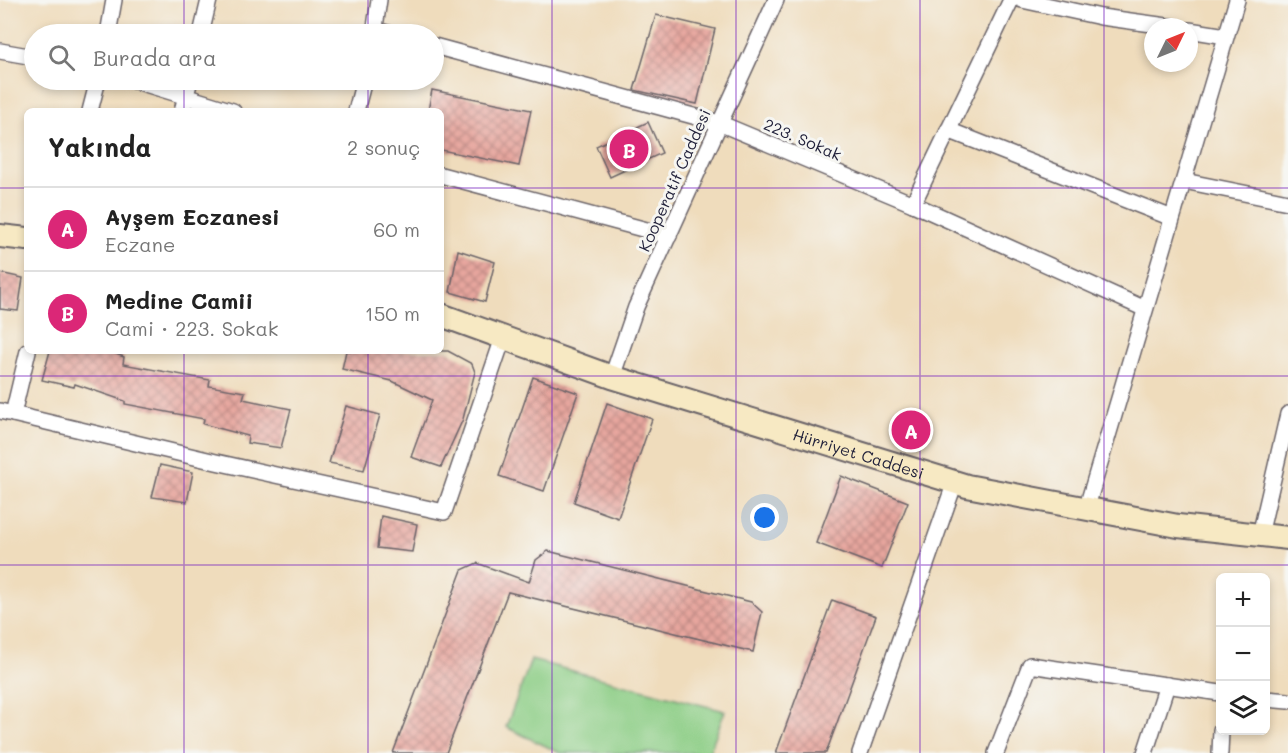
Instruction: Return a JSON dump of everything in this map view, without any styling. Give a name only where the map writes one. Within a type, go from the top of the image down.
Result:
[{"type":"street","points":[[110,24],[114,0]]},
{"type":"street","points":[[203,24],[209,0]]},
{"type":"street","points":[[376,24],[379,0]]},
{"type":"street","name":"Kooperatif Caddesi","points":[[612,377],[636,307],[776,0]]},
{"type":"street","points":[[913,204],[1011,0]]},
{"type":"street","points":[[1022,0],[1080,6],[1144,20]]},
{"type":"street","points":[[1086,510],[1143,308],[1184,181],[1237,0]]},
{"type":"street","points":[[1198,31],[1226,36]]},
{"type":"street","name":"223. Sokak","points":[[444,49],[719,123],[913,204],[1143,308]]},
{"type":"street","points":[[0,51],[24,55]]},
{"type":"street","points":[[91,108],[95,90]]},
{"type":"street","points":[[154,90],[184,104],[212,108]]},
{"type":"street","points":[[357,108],[361,90]]},
{"type":"street","points":[[948,130],[1172,218]]},
{"type":"street","points":[[444,176],[669,236]]},
{"type":"street","points":[[1184,181],[1288,202]]},
{"type":"street","points":[[0,236],[24,239]]},
{"type":"street","name":"Hürriyet Caddesi","points":[[444,316],[612,377],[955,482],[1086,510],[1178,526],[1288,538]]},
{"type":"street","points":[[27,354],[7,412],[216,462],[444,512],[503,338]]},
{"type":"street","points":[[1260,535],[1288,414]]},
{"type":"street","points":[[861,753],[955,482]]},
{"type":"street","points":[[996,753],[1030,665],[1216,692]]},
{"type":"street","points":[[1145,753],[1167,685]]},
{"type":"street","points":[[1270,699],[1288,701]]},
{"type":"street","points":[[1220,753],[1221,735]]},
{"type":"green space","points":[[531,660],[725,711],[709,753],[560,753],[506,727]]},
{"type":"building","points":[[656,15],[715,29],[697,104],[634,90]]},
{"type":"building","points":[[432,90],[531,110],[519,166],[444,151],[444,108],[429,108]]},
{"type":"building","points":[[648,122],[662,153],[610,177],[596,146]]},
{"type":"building","points":[[458,250],[495,262],[485,302],[450,292]]},
{"type":"building","points":[[0,273],[23,278],[18,311],[0,309]]},
{"type":"building","points":[[444,351],[448,351],[472,364],[475,372],[463,419],[441,467],[411,457],[432,400],[392,381],[342,369],[345,354],[444,354]]},
{"type":"building","points":[[49,354],[116,354],[124,357],[123,364],[210,380],[209,386],[245,392],[243,399],[291,409],[281,448],[247,443],[248,436],[203,424],[204,419],[125,404],[125,401],[75,384],[74,387],[42,380]]},
{"type":"building","points":[[533,377],[578,393],[544,491],[499,476]]},
{"type":"building","points":[[607,403],[652,419],[618,518],[574,502]]},
{"type":"building","points":[[346,406],[380,415],[364,470],[329,463]]},
{"type":"building","points":[[160,465],[193,472],[187,502],[152,497]]},
{"type":"building","points":[[841,476],[908,502],[882,568],[816,543]]},
{"type":"building","points":[[381,516],[417,524],[412,552],[377,548]]},
{"type":"building","points":[[548,551],[751,602],[762,612],[753,652],[508,592],[446,753],[393,753],[462,570],[477,563],[529,582],[536,560]]},
{"type":"building","points":[[832,600],[876,616],[826,753],[776,753]]},
{"type":"place","name":"Medine Camii","points":[[629,149]]},
{"type":"place","name":"Ayşem Eczanesi","points":[[911,430]]}]
